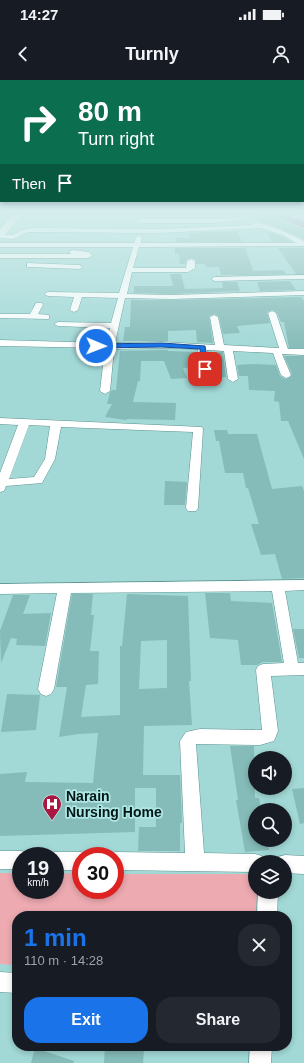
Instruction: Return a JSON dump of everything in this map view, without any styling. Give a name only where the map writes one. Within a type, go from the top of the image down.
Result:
[{"type":"street","points":[[105,391],[110,346],[122,297],[134,259]]},
{"type":"street","points":[[130,270],[188,270],[191,268],[191,262]]},
{"type":"street","points":[[24,264],[80,267]]},
{"type":"street","points":[[215,279],[304,278]]},
{"type":"street","points":[[48,294],[171,297],[304,293]]},
{"type":"street","points":[[74,310],[79,295]]},
{"type":"street","points":[[33,317],[38,305]]},
{"type":"street","points":[[272,313],[286,375]]},
{"type":"street","points":[[0,316],[46,317]]},
{"type":"street","points":[[214,318],[233,379]]},
{"type":"street","points":[[58,324],[115,326]]},
{"type":"street","points":[[0,343],[110,346],[162,345],[304,352]]},
{"type":"street","points":[[202,348],[207,380]]},
{"type":"street","points":[[0,420],[198,430],[192,508]]},
{"type":"street","points":[[25,421],[1,485],[38,480],[50,459],[56,423]]},
{"type":"street","points":[[0,589],[304,585]]},
{"type":"street","points":[[195,862],[188,741],[192,737],[200,736],[260,738],[268,736],[270,731],[263,670],[298,669],[278,586]]},
{"type":"street","points":[[46,689],[65,588]]},
{"type":"street","points":[[0,860],[12,860]]},
{"type":"street","points":[[124,861],[248,863]]},
{"type":"street","points":[[292,864],[304,865]]},
{"type":"street","points":[[267,911],[268,899]]},
{"type":"street","points":[[0,982],[12,983]]},
{"type":"street","points":[[260,1063],[261,1051]]},
{"type":"shaded area","points":[[0,873],[12,873],[12,899],[64,899],[64,873],[72,874],[72,899],[124,899],[124,874],[248,874],[248,899],[257,899],[256,911],[12,911],[12,965],[0,964]]},
{"type":"building","points":[[179,259],[189,259],[186,260],[185,264],[180,264]]},
{"type":"building","points":[[194,259],[249,259],[255,275],[221,275],[219,267],[206,267],[205,264],[196,264],[196,260]]},
{"type":"building","points":[[286,259],[304,259],[304,274],[296,274]]},
{"type":"building","points":[[283,270],[286,274],[255,275],[254,271]]},
{"type":"building","points":[[170,274],[181,274],[185,289],[223,288],[222,282],[237,282],[240,291],[171,294],[134,293],[134,286],[173,286]]},
{"type":"building","points":[[290,281],[296,290],[260,291],[257,282]]},
{"type":"building","points":[[301,297],[304,301],[304,348],[289,348],[284,322],[281,322],[277,313],[273,310],[267,312],[270,323],[237,326],[240,333],[223,334],[219,317],[215,314],[209,316],[213,343],[197,342],[196,330],[168,331],[168,341],[123,341],[125,327],[130,327],[131,300]]},
{"type":"building","points":[[168,350],[197,352],[199,367],[183,368],[187,378],[171,379],[164,361],[141,361],[140,381],[138,381],[133,402],[176,403],[175,420],[126,420],[105,417],[112,404],[107,404],[110,392],[112,390],[116,390],[120,351]]},
{"type":"building","points":[[209,352],[223,352],[226,377],[214,378]]},
{"type":"building","points":[[284,356],[304,356],[304,459],[288,421],[281,421],[279,402],[274,401],[275,391],[249,390],[248,376],[239,376],[237,365],[253,364],[276,365],[280,376],[285,379],[289,378],[292,374]]},
{"type":"building","points":[[214,430],[227,430],[228,434],[257,434],[272,489],[302,486],[304,491],[304,578],[282,579],[275,554],[261,555],[251,524],[259,524],[248,488],[246,488],[243,473],[225,473],[219,441],[216,441]]},
{"type":"building","points":[[165,481],[187,482],[185,505],[164,505]]},
{"type":"building","points":[[205,593],[230,593],[231,601],[272,603],[282,662],[263,662],[257,665],[241,665],[238,640],[210,638]]},
{"type":"building","points":[[72,594],[93,594],[91,615],[94,615],[90,651],[99,651],[98,684],[86,685],[81,717],[120,715],[120,646],[122,646],[127,594],[188,596],[191,681],[189,681],[192,725],[144,726],[143,775],[180,775],[182,823],[180,823],[180,851],[138,851],[139,827],[156,827],[156,788],[135,788],[135,832],[0,836],[0,774],[27,772],[25,782],[93,783],[98,733],[59,737],[67,687],[56,687]],"holes":[[[167,640],[167,688],[139,689],[141,641]]]},
{"type":"building","points":[[13,595],[30,595],[23,614],[51,613],[45,646],[16,645],[17,639],[11,638],[1,663],[0,631]]},
{"type":"building","points":[[293,629],[304,629],[304,658],[299,658]]},
{"type":"building","points":[[7,694],[40,695],[36,730],[1,732]]},
{"type":"building","points":[[230,746],[254,746],[254,751],[248,751],[248,795],[255,795],[255,798],[259,798],[260,803],[248,803],[248,847],[268,847],[269,850],[245,852],[236,800],[238,800]]},
{"type":"building","points":[[304,788],[304,823],[300,824],[292,789]]},
{"type":"building","points":[[34,1051],[44,1051],[74,1061],[74,1063],[31,1063]]},
{"type":"building","points":[[105,1051],[144,1051],[143,1063],[104,1063]]},
{"type":"place","name":"Narain Nursing Home","points":[[52,821]]},
{"type":"route","points":[[96,346],[162,345],[202,348],[205,369]]}]
